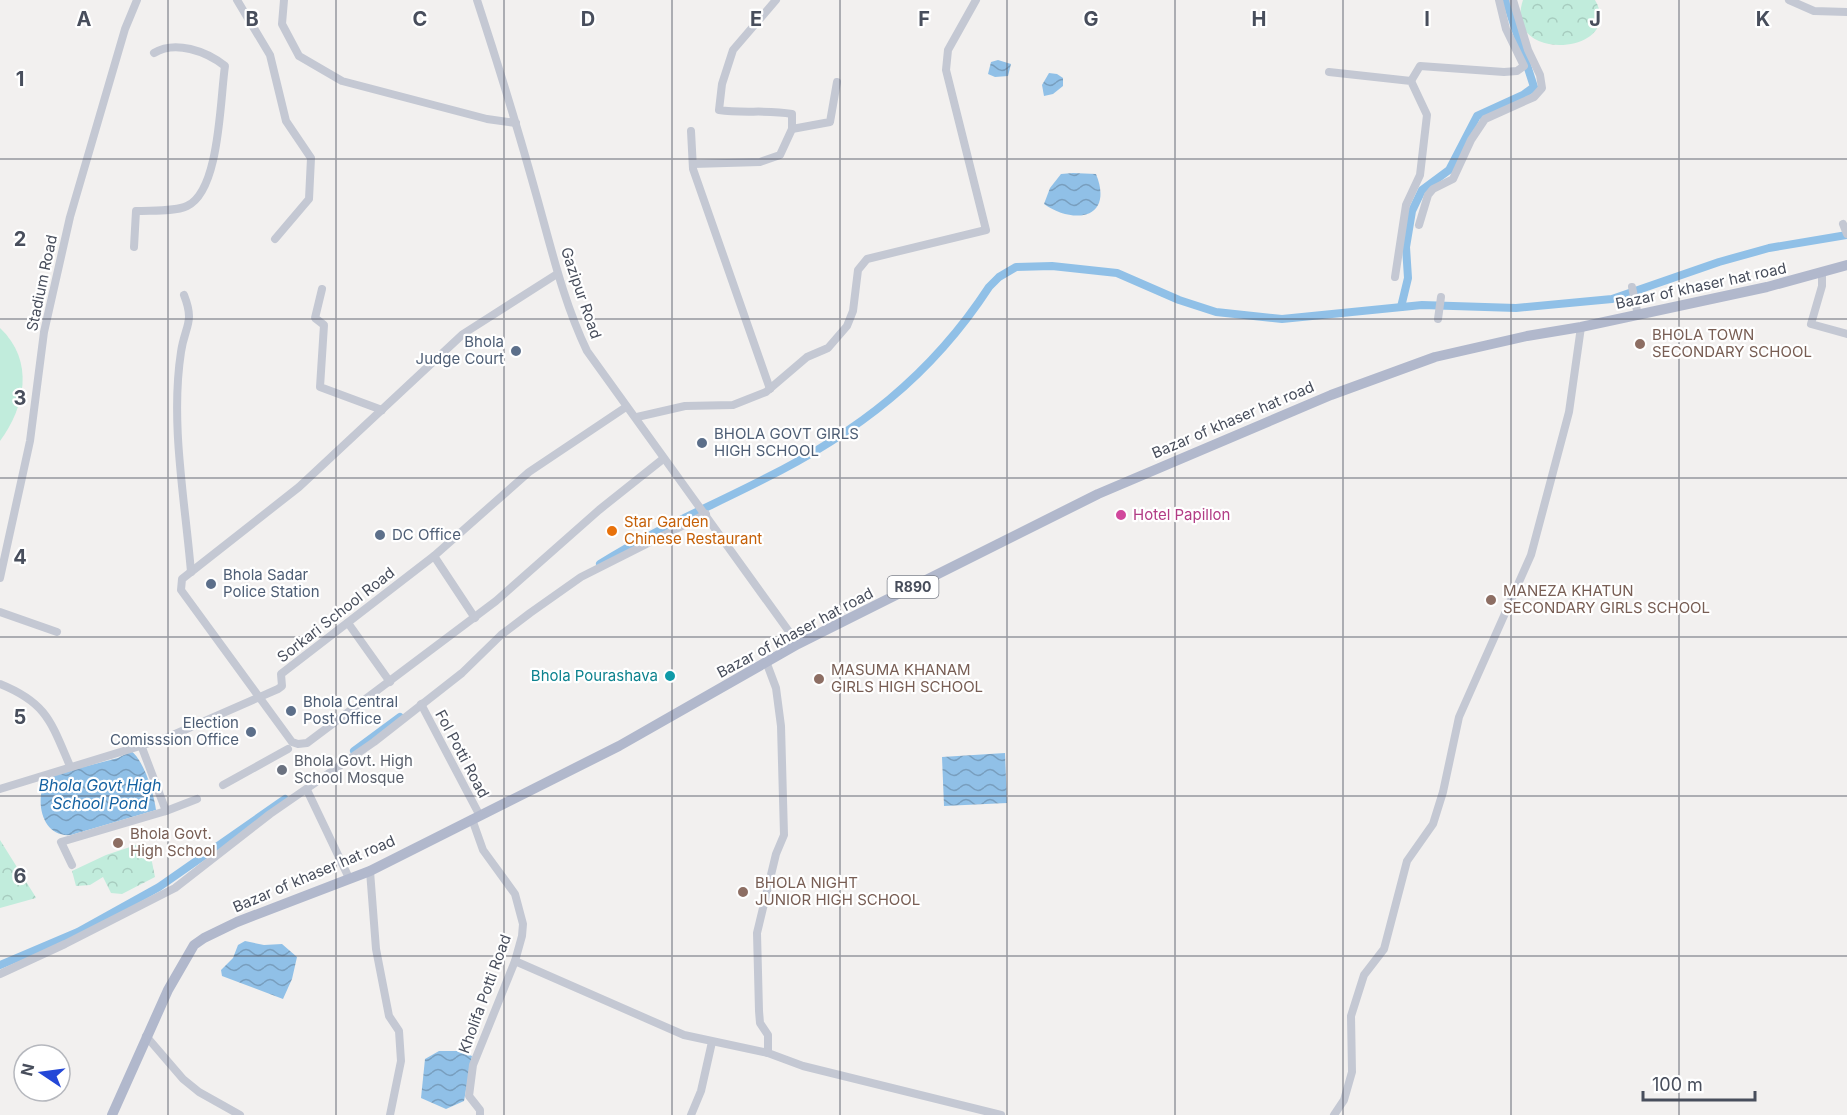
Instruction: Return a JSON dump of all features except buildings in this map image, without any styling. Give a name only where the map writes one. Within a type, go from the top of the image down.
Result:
[{"type":"main road","name":"Bazar of khaser hat road","points":[[112,1115],[168,990],[194,945],[237,922],[370,871],[619,746],[767,664],[798,644],[1098,494],[1331,395],[1435,357],[1527,336],[1581,327],[1637,311],[1822,273],[1847,265]]},
{"type":"street","name":"Stadium Road","points":[[0,578],[30,441],[44,332],[70,217],[125,29],[137,0]]},
{"type":"street","points":[[237,0],[270,55],[286,121],[311,158],[309,199],[274,239]]},
{"type":"street","points":[[284,0],[282,24],[298,56],[342,81],[487,119],[516,123]]},
{"type":"street","name":"Gazipur Road","points":[[477,0],[516,123],[557,274],[574,324],[587,351],[626,406],[637,417],[663,459],[706,514],[798,644]]},
{"type":"street","points":[[693,164],[760,162],[780,155],[792,129],[792,114],[760,110],[735,113],[719,110],[722,84],[733,50],[776,0]]},
{"type":"street","points":[[637,417],[685,406],[733,405],[770,389],[807,357],[828,348],[847,326],[853,311],[858,270],[867,258],[986,230],[950,91],[946,63],[948,50],[976,0]]},
{"type":"street","points":[[1411,81],[1420,66],[1504,72],[1517,71],[1524,66],[1506,29],[1498,0]]},
{"type":"street","points":[[1419,225],[1428,195],[1433,189],[1453,179],[1480,124],[1491,115],[1534,97],[1542,88],[1540,75],[1528,50],[1512,0]]},
{"type":"street","points":[[1789,0],[1814,11],[1847,12]]},
{"type":"street","points":[[134,247],[136,211],[186,207],[200,198],[207,185],[218,133],[220,91],[225,66],[184,47],[164,46],[153,53]]},
{"type":"street","points":[[1329,72],[1411,81]]},
{"type":"street","points":[[1395,277],[1406,205],[1420,175],[1427,115],[1411,81]]},
{"type":"street","points":[[792,129],[830,122],[837,82]]},
{"type":"street","points":[[692,131],[693,164],[734,292],[770,389]]},
{"type":"street","points":[[1844,224],[1847,234]]},
{"type":"street","points":[[1822,273],[1822,286],[1811,324],[1847,334]]},
{"type":"street","points":[[557,274],[464,334],[299,487],[182,579],[181,590],[286,734],[298,744],[307,743],[475,618],[599,510],[663,459]]},
{"type":"street","points":[[1632,287],[1637,311]]},
{"type":"street","points":[[322,289],[315,318],[324,325],[320,387],[381,410]]},
{"type":"street","points":[[184,295],[191,313],[181,351],[177,409],[191,572]]},
{"type":"street","points":[[1437,319],[1441,297]]},
{"type":"street","points":[[1334,1115],[1344,1100],[1352,1072],[1351,1017],[1364,975],[1384,949],[1407,861],[1433,824],[1443,792],[1459,717],[1531,555],[1569,412],[1581,327]]},
{"type":"street","name":"Sorkari School Road","points":[[0,789],[166,738],[282,686],[281,674],[434,556],[529,472],[626,406]]},
{"type":"street","points":[[0,974],[175,888],[270,814],[307,790],[421,705],[462,673],[501,635],[581,578],[706,514]]},
{"type":"street","points":[[434,556],[475,618]]},
{"type":"street","points":[[0,612],[57,632]]},
{"type":"street","points":[[348,622],[390,682]]},
{"type":"street","points":[[767,664],[776,688],[781,726],[784,836],[776,854],[757,933],[760,1023],[768,1035],[768,1053]]},
{"type":"street","points":[[0,684],[35,702],[51,720],[70,766]]},
{"type":"street","name":"Fol Potti Road","points":[[421,705],[476,817]]},
{"type":"street","points":[[141,745],[166,811]]},
{"type":"street","points":[[223,785],[288,749]]},
{"type":"street","points":[[307,790],[349,879]]},
{"type":"street","points":[[72,865],[61,842],[166,811],[197,799]]},
{"type":"street","name":"Kholifa Potti Road","points":[[476,817],[483,850],[515,894],[520,907],[522,936],[515,961],[473,1065],[469,1096],[480,1110],[480,1115]]},
{"type":"street","points":[[370,871],[376,949],[389,1016],[399,1031],[401,1061],[390,1115]]},
{"type":"street","points":[[515,961],[670,1030],[712,1042],[768,1053],[803,1066],[1002,1115]]},
{"type":"street","points":[[146,1036],[183,1079],[199,1092],[240,1115]]},
{"type":"street","points":[[691,1115],[701,1091],[712,1042]]},
{"type":"green space","points":[[1523,0],[1595,0],[1600,18],[1594,32],[1580,41],[1563,45],[1545,43],[1529,35],[1521,21]]},
{"type":"green space","points":[[0,328],[11,341],[18,355],[22,369],[22,384],[15,414],[0,441]]},
{"type":"green space","points":[[0,840],[35,896],[36,898],[0,908]]},
{"type":"green space","points":[[142,843],[152,862],[155,877],[122,894],[111,893],[103,877],[90,885],[76,886],[72,871],[106,855]]},
{"type":"water","points":[[998,60],[1011,64],[1008,76],[995,77],[988,74],[991,62]]},
{"type":"water","points":[[1049,73],[1063,78],[1063,86],[1053,94],[1044,96],[1042,85]]},
{"type":"water","points":[[1061,174],[1096,174],[1100,201],[1088,214],[1078,216],[1067,214],[1044,204],[1050,188]]},
{"type":"water","name":"Bhola Govt High School Pond","points":[[131,751],[144,769],[156,810],[71,835],[53,830],[43,815],[41,805],[43,785],[48,776],[118,758]]},
{"type":"water","points":[[1005,753],[1007,803],[944,806],[942,757]]},
{"type":"water","points":[[245,941],[264,945],[282,944],[297,957],[292,979],[283,999],[222,976],[221,970],[233,958],[238,945]]},
{"type":"water","points":[[439,1051],[458,1051],[472,1056],[464,1101],[446,1109],[421,1098],[425,1059]]},
{"type":"waterway","points":[[1401,307],[1408,278],[1406,247],[1412,211],[1422,190],[1449,170],[1477,116],[1523,95],[1534,87],[1506,0]]},
{"type":"waterway","points":[[600,564],[660,530],[797,462],[860,422],[917,375],[966,319],[989,287],[999,277],[1016,267],[1052,266],[1117,273],[1179,300],[1216,312],[1282,319],[1422,305],[1516,308],[1612,299],[1719,262],[1769,248],[1847,235]]},
{"type":"waterway","points":[[354,751],[400,717]]},
{"type":"waterway","points":[[0,965],[78,932],[159,887],[285,799]]},
{"type":"place","name":"BHOLA TOWN SECONDARY SCHOOL","points":[[1640,344]]},
{"type":"place","name":"Bhola Judge Court","points":[[516,351]]},
{"type":"place","name":"BHOLA GOVT GIRLS HIGH SCHOOL","points":[[702,443]]},
{"type":"place","name":"Hotel Papillon","points":[[1121,515]]},
{"type":"place","name":"Star Garden Chinese Restaurant","points":[[612,531]]},
{"type":"place","name":"DC Office","points":[[380,535]]},
{"type":"place","name":"Bhola Sadar Police Station","points":[[211,584]]},
{"type":"place","name":"MANEZA KHATUN SECONDARY GIRLS SCHOOL","points":[[1491,600]]},
{"type":"place","name":"Bhola Pourashava","points":[[670,676]]},
{"type":"place","name":"MASUMA KHANAM GIRLS HIGH SCHOOL","points":[[819,679]]},
{"type":"place","name":"Bhola Central Post Office","points":[[291,711]]},
{"type":"place","name":"Election Comisssion Office","points":[[251,732]]},
{"type":"place","name":"Bhola Govt. High School Mosque","points":[[282,770]]},
{"type":"place","name":"Bhola Govt. High School","points":[[118,843]]},
{"type":"place","name":"BHOLA NIGHT JUNIOR HIGH SCHOOL","points":[[743,892]]}]
